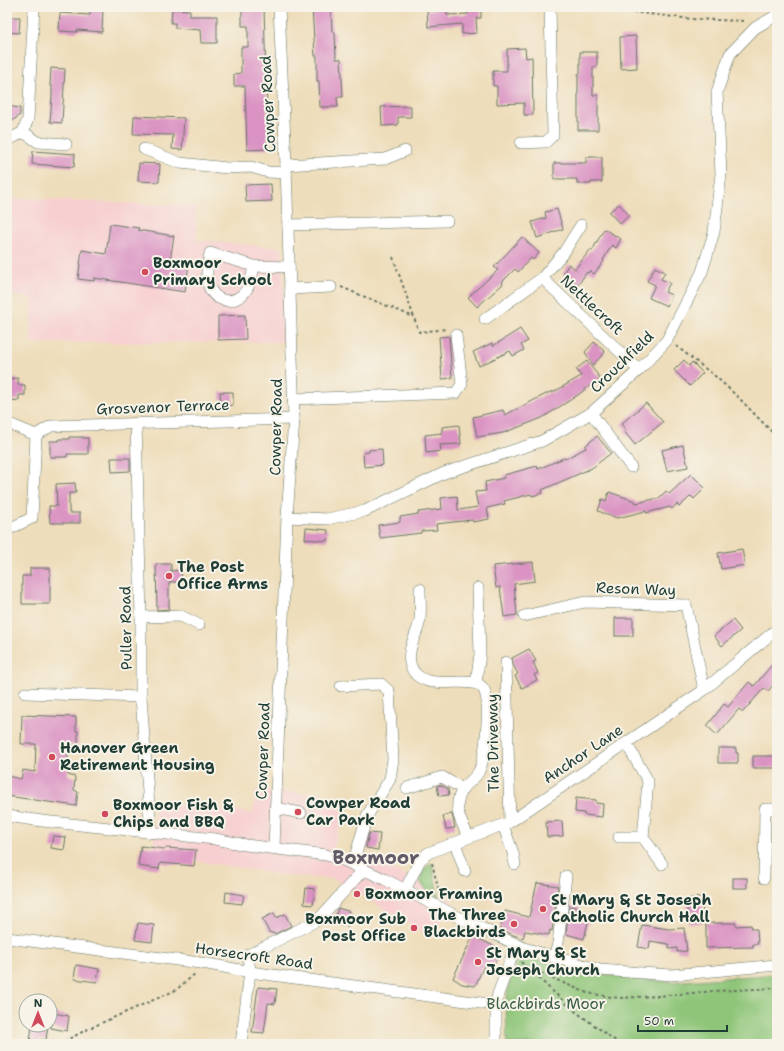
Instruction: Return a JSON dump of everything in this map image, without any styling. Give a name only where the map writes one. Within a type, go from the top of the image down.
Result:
[{"type":"street","points":[[7,141],[23,132],[28,119],[34,7]]},
{"type":"street","name":"Cowper Road","points":[[274,848],[287,517],[294,419],[279,7]]},
{"type":"street","points":[[521,143],[546,142],[553,135],[550,7]]},
{"type":"street","name":"Crouchfield","points":[[287,517],[327,519],[365,511],[444,473],[542,441],[591,413],[639,370],[667,340],[702,272],[714,232],[721,174],[718,92],[730,54],[754,28],[777,14]]},
{"type":"street","points":[[23,132],[38,142],[66,144]]},
{"type":"street","points":[[144,149],[180,163],[227,168],[251,167],[268,172],[385,160],[404,151]]},
{"type":"street","points":[[288,225],[447,221]]},
{"type":"street","name":"Nettlecroft","points":[[486,320],[542,278],[564,252],[582,225]]},
{"type":"street","points":[[254,266],[248,286],[243,294],[235,299],[226,301],[217,299],[210,290],[207,278],[210,253],[254,266],[289,267]]},
{"type":"street","name":"Nettlecroft","points":[[542,278],[639,370]]},
{"type":"street","points":[[290,289],[331,287]]},
{"type":"street","points":[[294,399],[456,393],[462,384],[456,335]]},
{"type":"street","points":[[591,413],[631,467]]},
{"type":"street","name":"Grosvenor Terrace","points":[[36,435],[51,426],[294,419]]},
{"type":"street","points":[[7,423],[36,435],[32,518],[7,529]]},
{"type":"street","name":"Puller Road","points":[[136,423],[141,617],[141,697],[151,832]]},
{"type":"street","points":[[476,683],[480,654],[478,588]]},
{"type":"street","points":[[420,589],[420,620],[410,654],[410,663],[413,671],[418,677],[425,680],[442,683],[476,683],[482,686],[486,693],[485,749],[479,771],[463,789],[457,803],[460,822],[469,837]]},
{"type":"street","name":"Reson Way","points":[[524,616],[585,602],[686,605],[704,690]]},
{"type":"street","points":[[141,617],[181,616],[199,625]]},
{"type":"street","name":"Anchor Lane","points":[[428,853],[506,824],[704,690],[777,629]]},
{"type":"street","name":"The Driveway","points":[[506,662],[506,824],[515,864]]},
{"type":"street","points":[[241,1044],[250,972],[248,955],[318,920],[358,867],[367,816],[390,779],[393,759],[389,691],[380,684],[341,686]]},
{"type":"street","points":[[26,693],[141,697]]},
{"type":"street","points":[[626,743],[648,780],[643,837],[662,864]]},
{"type":"street","points":[[407,788],[442,777],[463,789]]},
{"type":"street","points":[[275,808],[301,813]]},
{"type":"street","points":[[764,878],[765,809],[777,809]]},
{"type":"street","points":[[7,816],[215,839],[246,845],[326,855],[341,859],[358,867],[516,945],[554,958],[600,970],[671,975],[777,965]]},
{"type":"street","points":[[619,837],[643,837]]},
{"type":"street","points":[[455,843],[465,871]]},
{"type":"street","points":[[405,890],[420,860],[428,853]]},
{"type":"street","points":[[554,958],[558,943],[566,876]]},
{"type":"street","name":"Horsecroft Road","points":[[7,938],[208,964],[250,972],[496,1005]]},
{"type":"street","points":[[496,1044],[496,1005],[498,994],[516,945]]},
{"type":"path","points":[[591,7],[691,19],[742,22],[749,20]]},
{"type":"path","points":[[393,257],[419,332],[453,329],[456,335]]},
{"type":"path","points":[[331,287],[338,286],[414,317]]},
{"type":"path","points":[[667,340],[715,376],[738,397],[772,432],[777,442]]},
{"type":"path","points":[[428,853],[445,910]]},
{"type":"path","points":[[59,1044],[90,1028],[176,990],[208,964]]},
{"type":"path","points":[[620,1044],[572,1009],[524,966],[587,993],[618,998],[777,988]]},
{"type":"shaded area","name":"Boxmoor Primary School","points":[[7,198],[196,206],[196,240],[282,248],[286,342],[31,343],[32,298],[7,295]]},
{"type":"shaded area","points":[[256,790],[350,797],[332,852],[370,857],[453,902],[431,937],[334,879],[290,876],[153,854],[156,802],[253,813]]},
{"type":"green space","points":[[431,863],[439,898],[424,887],[421,879],[425,869]]},
{"type":"green space","name":"Blackbirds Moor","points":[[523,957],[599,974],[671,982],[777,974],[777,1044],[507,1044],[506,1002],[510,979],[518,959]]},
{"type":"building","points":[[90,7],[103,8],[102,32],[77,30],[77,32],[59,31],[60,13],[90,15]]},
{"type":"building","points":[[242,7],[264,7],[268,149],[247,150],[245,86],[234,86],[234,74],[241,73],[241,47],[248,47],[248,26],[242,26]]},
{"type":"building","points":[[312,7],[331,7],[332,32],[335,32],[336,59],[341,59],[343,97],[337,97],[338,107],[320,107]]},
{"type":"building","points":[[446,8],[447,15],[468,14],[467,9],[481,8],[481,18],[476,18],[477,33],[462,34],[462,24],[428,27],[427,10]]},
{"type":"building","points":[[172,9],[190,10],[190,16],[217,16],[217,43],[201,43],[200,30],[175,28],[175,23],[171,23]]},
{"type":"building","points":[[7,17],[20,17],[19,33],[7,32]]},
{"type":"building","points":[[636,36],[637,68],[621,69],[620,37]]},
{"type":"building","points":[[525,48],[526,58],[532,57],[533,115],[524,115],[524,103],[497,104],[497,86],[493,86],[493,71],[507,71],[507,49]]},
{"type":"building","points":[[580,52],[597,52],[597,67],[593,67],[593,95],[598,95],[598,130],[578,130],[578,74],[580,74]]},
{"type":"building","points":[[51,68],[65,69],[62,123],[50,122],[52,96],[52,86],[50,86]]},
{"type":"building","points":[[7,106],[20,108],[20,115],[7,125]]},
{"type":"building","points":[[411,106],[411,117],[398,117],[398,125],[382,126],[381,107]]},
{"type":"building","points":[[134,116],[184,118],[182,150],[172,149],[173,135],[133,134]]},
{"type":"building","points":[[33,151],[75,154],[74,167],[32,164]]},
{"type":"building","points":[[586,157],[602,157],[602,182],[577,184],[577,179],[554,179],[554,163],[586,163]]},
{"type":"building","points":[[139,163],[160,164],[159,182],[138,181]]},
{"type":"building","points":[[271,184],[272,201],[246,202],[245,185]]},
{"type":"building","points":[[619,204],[629,215],[620,224],[609,212]]},
{"type":"building","points":[[557,209],[563,229],[537,238],[532,222],[546,218],[545,212]]},
{"type":"building","points":[[110,224],[139,228],[138,230],[174,236],[170,261],[189,264],[185,292],[94,278],[94,281],[78,279],[82,250],[106,254]]},
{"type":"building","points":[[604,229],[621,239],[616,248],[612,245],[603,260],[604,261],[594,274],[590,271],[588,273],[587,272],[578,285],[563,273],[569,264],[575,269],[590,250],[592,251]]},
{"type":"building","points":[[522,237],[539,253],[533,260],[531,258],[518,272],[515,269],[502,282],[503,284],[477,307],[468,297],[498,270],[494,267]]},
{"type":"building","points":[[655,267],[665,272],[661,279],[670,283],[665,292],[672,295],[667,306],[649,298],[655,285],[647,281]]},
{"type":"building","points":[[245,315],[246,339],[218,340],[218,316]]},
{"type":"building","points":[[520,329],[528,341],[521,345],[524,350],[513,356],[510,351],[479,366],[473,352],[492,343],[493,346]]},
{"type":"building","points":[[449,336],[452,378],[442,379],[439,337]]},
{"type":"building","points":[[594,342],[605,352],[593,365],[585,352]]},
{"type":"building","points":[[684,360],[689,366],[692,362],[703,373],[690,386],[674,370]]},
{"type":"building","points":[[587,361],[600,378],[578,395],[542,418],[503,433],[477,437],[473,417],[503,410],[505,415],[552,391],[552,393],[581,376],[576,369]]},
{"type":"building","points":[[18,378],[18,385],[25,385],[25,395],[19,395],[19,400],[7,401],[7,379]]},
{"type":"building","points":[[220,392],[233,392],[233,405],[221,406]]},
{"type":"building","points":[[646,403],[663,422],[635,445],[624,431],[626,430],[621,424]]},
{"type":"building","points":[[459,425],[461,444],[440,445],[441,451],[426,453],[425,435],[442,433],[442,427]]},
{"type":"building","points":[[597,436],[611,453],[592,468],[542,490],[543,493],[532,496],[531,494],[504,501],[505,504],[487,508],[489,519],[473,522],[472,520],[436,524],[437,530],[421,531],[421,533],[380,538],[378,525],[400,522],[400,517],[419,514],[418,512],[442,509],[441,498],[457,496],[458,510],[478,507],[475,492],[486,491],[485,482],[504,478],[504,475],[537,466],[538,469],[564,458],[565,459],[586,448],[585,446]]},
{"type":"building","points":[[69,437],[88,438],[88,454],[67,454],[67,457],[50,457],[50,441],[69,439]]},
{"type":"building","points":[[683,445],[688,467],[667,471],[662,450]]},
{"type":"building","points":[[382,449],[383,465],[364,467],[363,453],[369,452],[369,450]]},
{"type":"building","points":[[111,458],[130,458],[130,471],[112,472]]},
{"type":"building","points":[[691,474],[705,488],[694,499],[691,496],[679,507],[677,504],[672,509],[670,507],[617,518],[598,511],[602,499],[606,501],[609,492],[635,501],[636,503],[659,498],[666,491],[669,494]]},
{"type":"building","points":[[75,483],[76,493],[69,493],[69,513],[80,513],[80,523],[50,523],[49,506],[57,506],[56,484]]},
{"type":"building","points":[[306,528],[328,530],[327,541],[305,539]]},
{"type":"building","points":[[742,549],[745,565],[721,569],[718,553]]},
{"type":"building","points":[[533,562],[535,581],[514,584],[517,615],[504,617],[500,587],[496,588],[493,566]]},
{"type":"building","points":[[156,564],[171,564],[171,571],[181,570],[182,582],[170,582],[169,584],[169,609],[157,610]]},
{"type":"building","points":[[30,568],[50,568],[50,604],[22,604],[22,576],[30,576]]},
{"type":"building","points":[[615,618],[633,618],[633,636],[615,636]]},
{"type":"building","points":[[733,620],[741,630],[722,646],[714,636]]},
{"type":"building","points":[[529,649],[536,661],[533,662],[538,673],[534,675],[537,680],[522,688],[515,676],[518,674],[513,665],[512,658]]},
{"type":"building","points":[[777,659],[777,681],[768,691],[764,688],[743,712],[739,709],[717,735],[707,726],[724,704],[728,707],[749,682],[754,686]]},
{"type":"building","name":"Hanover Green Retirement Housing","points":[[22,715],[76,717],[78,745],[68,745],[68,775],[75,777],[74,790],[78,792],[76,806],[7,796],[7,776],[21,779],[23,770],[35,772],[36,744],[21,744]]},
{"type":"building","points":[[718,748],[736,748],[736,753],[738,753],[738,763],[718,763]]},
{"type":"building","points":[[753,756],[777,756],[777,768],[753,768]]},
{"type":"building","points":[[441,785],[448,789],[449,795],[439,796],[437,786]]},
{"type":"building","points":[[576,798],[596,800],[596,803],[603,804],[602,817],[584,815],[584,813],[575,812]]},
{"type":"building","points":[[452,814],[455,828],[446,829],[443,816]]},
{"type":"building","points":[[562,821],[563,836],[547,837],[546,822]]},
{"type":"building","points":[[369,833],[380,834],[378,850],[366,848]]},
{"type":"building","points":[[53,836],[66,837],[64,850],[51,848]]},
{"type":"building","points":[[141,846],[164,849],[196,850],[194,866],[160,863],[159,869],[138,866]]},
{"type":"building","points":[[733,878],[747,878],[747,888],[733,888]]},
{"type":"building","name":"St Mary & St Joseph Catholic Church Hall","points":[[537,883],[558,886],[552,931],[550,930],[549,935],[525,931],[523,938],[500,929],[505,911],[529,917]]},
{"type":"building","points":[[306,888],[315,889],[313,905],[304,904]]},
{"type":"building","points":[[226,892],[244,895],[242,904],[225,902]]},
{"type":"building","points":[[701,897],[704,922],[689,924],[686,899]]},
{"type":"building","points":[[569,906],[580,908],[579,916],[589,918],[584,939],[566,934]]},
{"type":"building","points":[[338,908],[351,912],[347,927],[333,923]]},
{"type":"building","points":[[274,913],[276,918],[285,914],[291,926],[275,934],[269,932],[262,919]]},
{"type":"building","points":[[138,923],[154,925],[152,942],[135,940]]},
{"type":"building","points":[[706,923],[736,923],[736,926],[751,925],[752,929],[757,929],[758,944],[753,944],[753,947],[706,948]]},
{"type":"building","points":[[642,925],[669,929],[684,928],[687,951],[677,952],[677,948],[669,949],[669,944],[650,941],[649,949],[638,947]]},
{"type":"building","name":"St Mary & St Joseph Church","points":[[473,936],[498,948],[494,957],[497,958],[492,969],[484,966],[475,986],[462,984],[453,978]]},
{"type":"building","points":[[76,965],[99,969],[97,982],[74,979]]},
{"type":"building","points":[[258,987],[277,989],[275,1004],[268,1003],[264,1033],[252,1032]]},
{"type":"building","points":[[58,1014],[69,1016],[67,1031],[58,1029]]},
{"type":"building","points":[[31,1033],[47,1033],[46,1040],[39,1040],[39,1043],[30,1042]]},
{"type":"place","name":"Boxmoor Primary School","points":[[145,272]]},
{"type":"place","name":"The Post Office Arms","points":[[169,576]]},
{"type":"place","name":"Hanover Green Retirement Housing","points":[[52,757]]},
{"type":"place","name":"Cowper Road Car Park","points":[[298,812]]},
{"type":"place","name":"Boxmoor Fish & Chips and BBQ","points":[[105,814]]},
{"type":"place","name":"Boxmoor Framing","points":[[357,894]]},
{"type":"place","name":"St Mary & St Joseph Catholic Church Hall","points":[[543,909]]},
{"type":"place","name":"The Three Blackbirds","points":[[514,924]]},
{"type":"place","name":"Boxmoor Sub Post Office","points":[[414,928]]},
{"type":"place","name":"St Mary & St Joseph Church","points":[[478,962]]},
{"type":"district","name":"Boxmoor","points":[[376,857]]}]
